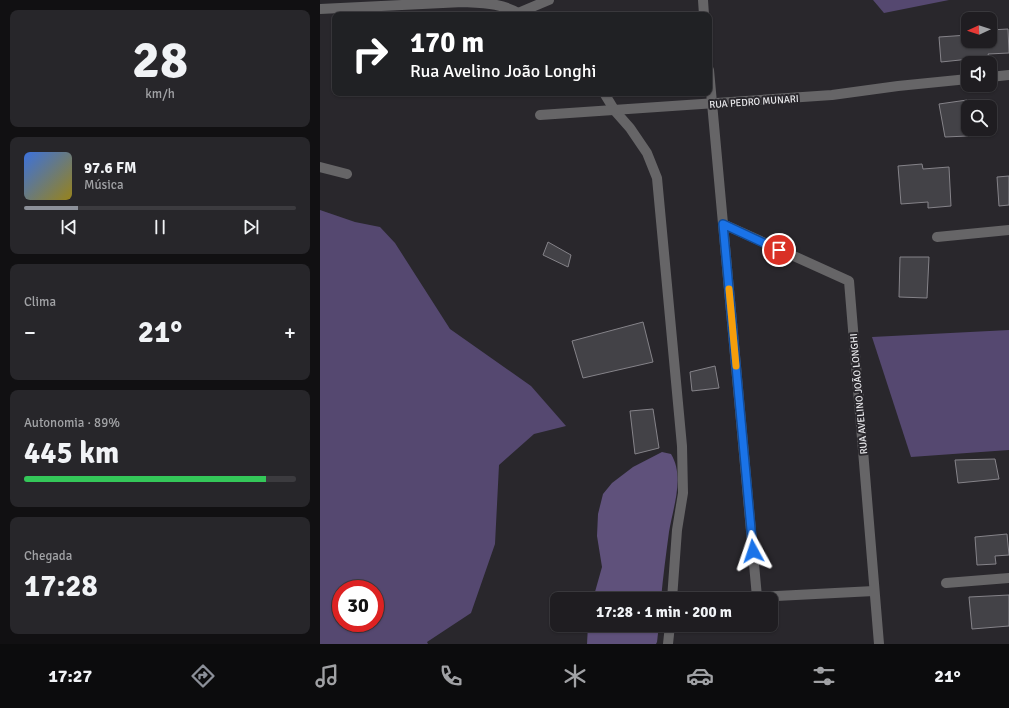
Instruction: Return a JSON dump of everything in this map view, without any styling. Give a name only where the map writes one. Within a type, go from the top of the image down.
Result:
[{"type":"street","points":[[524,12],[549,0]]},
{"type":"street","points":[[703,0],[704,12]]},
{"type":"street","points":[[320,8],[463,2],[498,5],[513,9],[517,12]]},
{"type":"street","points":[[997,76],[1009,75]]},
{"type":"street","name":"RUA PEDRO MUNARI","points":[[540,115],[832,95],[961,80]]},
{"type":"street","points":[[606,96],[647,152],[657,178],[682,446],[683,493],[677,530],[673,592]]},
{"type":"street","points":[[711,96],[757,598],[874,591]]},
{"type":"street","points":[[320,167],[347,174]]},
{"type":"street","name":"RUA AVELINO JOÃO LONGHI","points":[[723,224],[849,281],[879,644]]},
{"type":"street","points":[[937,237],[1009,230]]},
{"type":"street","points":[[946,583],[1009,578]]},
{"type":"street","points":[[668,644],[669,632]]},
{"type":"shaded area","points":[[873,0],[949,0],[884,13]]},
{"type":"shaded area","points":[[320,210],[355,222],[380,227],[395,243],[450,329],[531,386],[566,426],[534,434],[499,465],[495,544],[471,613],[427,642],[428,644],[320,644]]},
{"type":"shaded area","points":[[1009,330],[1009,450],[911,457],[872,337]]},
{"type":"shaded area","points":[[662,452],[671,454],[675,463],[678,482],[677,492],[669,532],[662,592],[595,592],[602,567],[597,536],[598,514],[603,494],[612,483],[633,467]]},
{"type":"shaded area","points":[[588,632],[658,632],[656,644],[587,644]]},
{"type":"building","points":[[1008,29],[1009,53],[988,54],[989,56],[961,56],[961,60],[941,62],[939,37],[961,35],[961,48],[997,48],[997,30]]},
{"type":"building","points":[[961,101],[961,136],[968,136],[945,137],[939,104]]},
{"type":"building","points":[[922,164],[923,169],[949,167],[951,206],[928,208],[928,202],[901,204],[898,166]]},
{"type":"building","points":[[1009,176],[1009,205],[999,206],[997,177]]},
{"type":"building","points":[[548,242],[571,255],[568,267],[543,255]]},
{"type":"building","points":[[900,257],[929,257],[927,298],[899,297]]},
{"type":"building","points":[[643,322],[653,362],[583,378],[572,341]]},
{"type":"building","points":[[715,366],[719,388],[692,391],[690,372]]},
{"type":"building","points":[[653,409],[659,448],[635,454],[630,411]]},
{"type":"building","points":[[995,459],[999,479],[958,483],[955,460]]},
{"type":"building","points":[[1007,534],[1009,555],[995,556],[996,564],[977,565],[975,537]]},
{"type":"building","points":[[1009,595],[1009,626],[972,629],[969,597]]},
{"type":"slow traffic","points":[[729,289],[736,366]]},
{"type":"route","points":[[753,551],[723,224],[779,250]]}]
